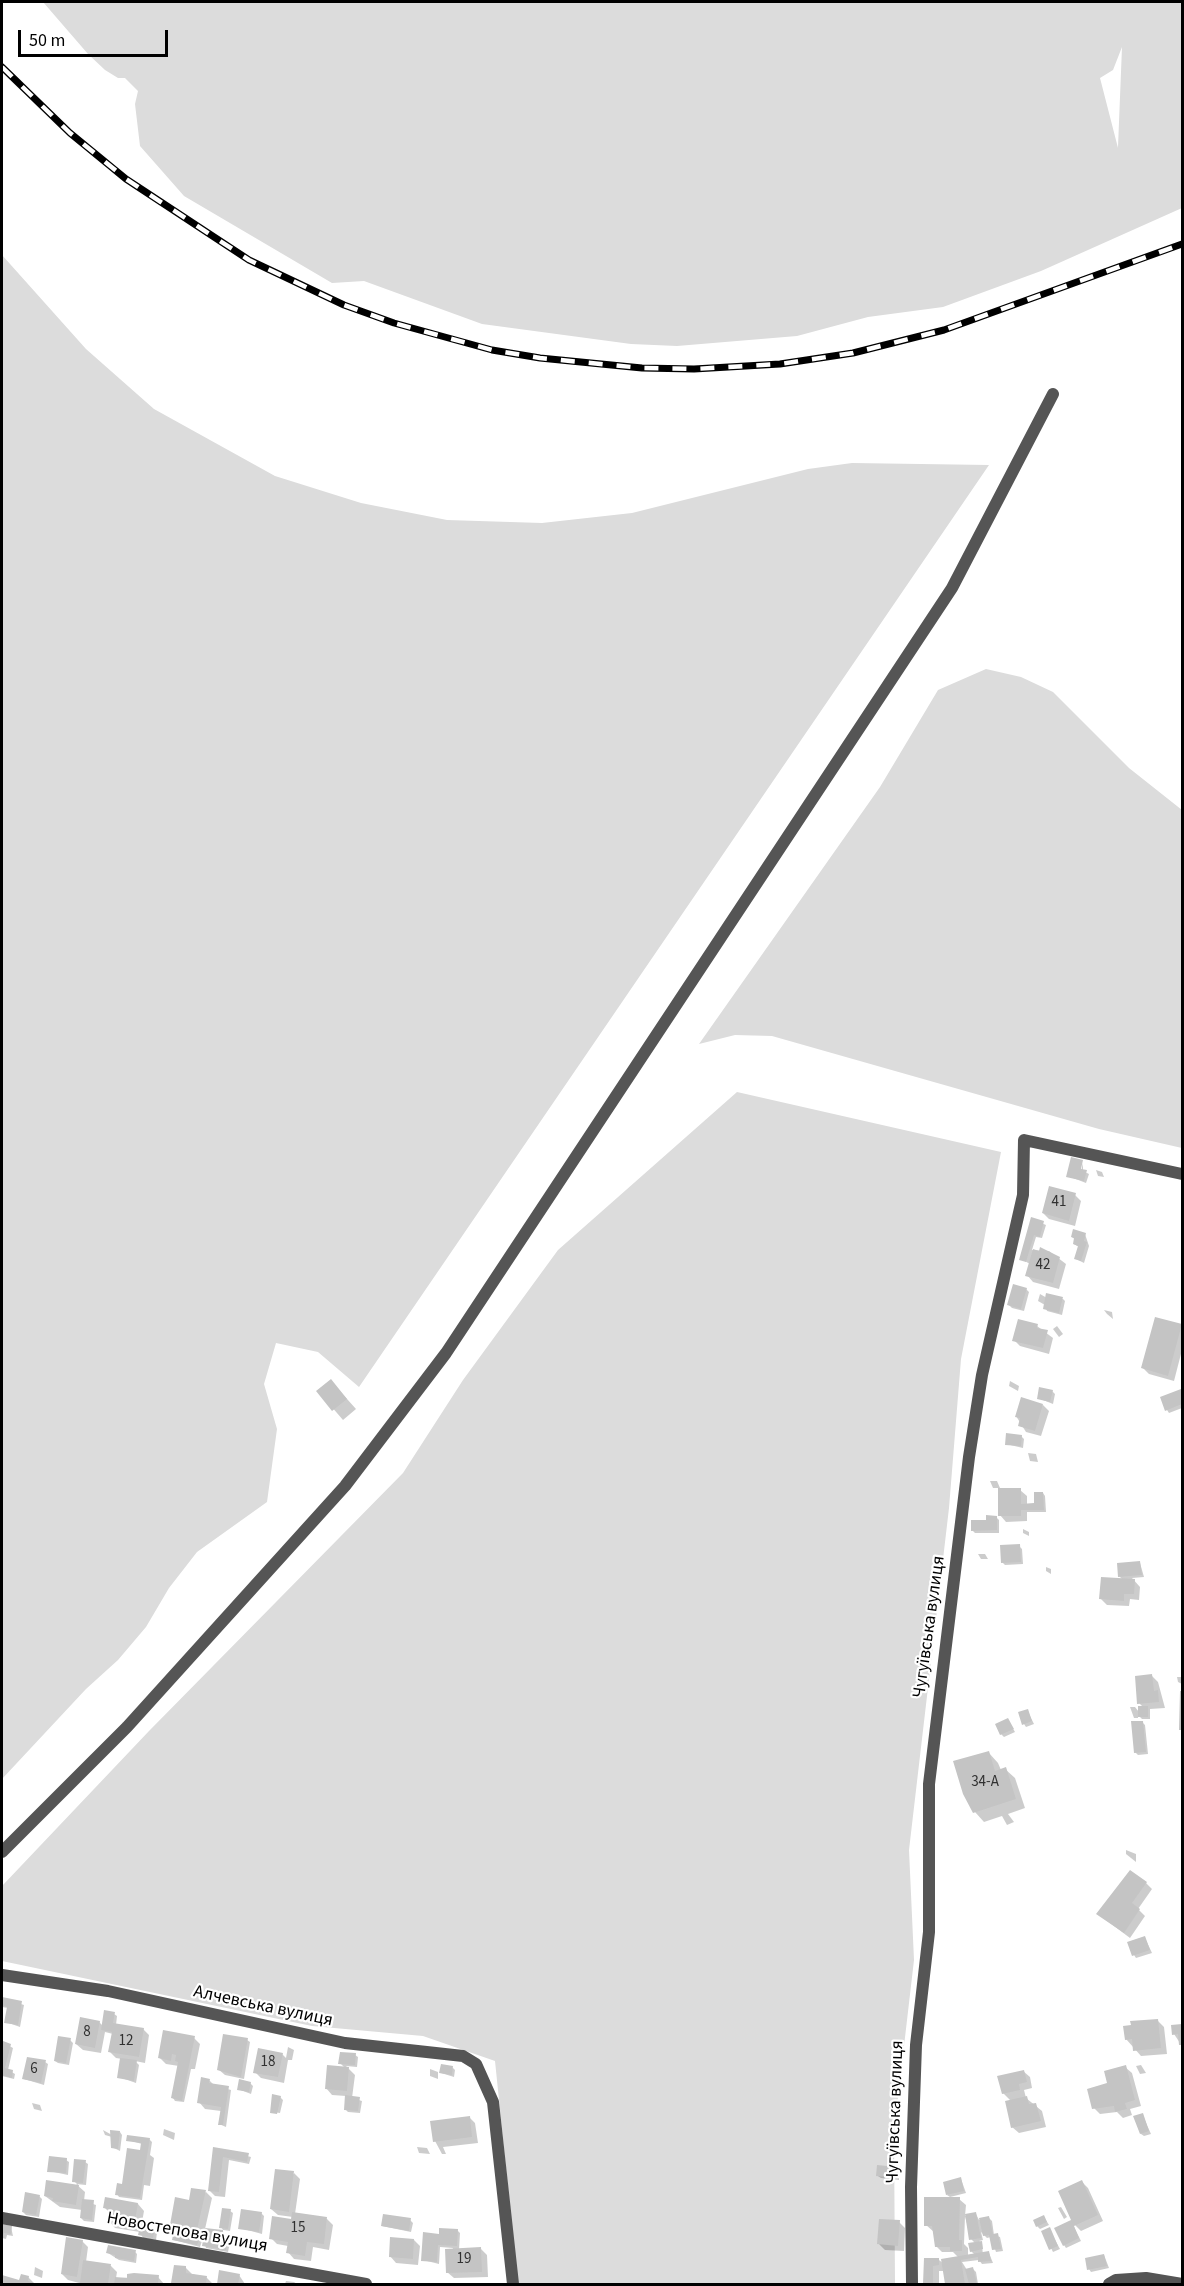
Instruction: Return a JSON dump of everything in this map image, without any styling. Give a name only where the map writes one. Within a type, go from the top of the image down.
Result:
[{"type":"street","points":[[2,1852],[127,1727],[345,1486],[446,1353],[952,588],[1053,394]]},
{"type":"street","name":"Чугуївська вулиця","points":[[912,2284],[911,2187],[916,2045],[929,1932],[929,1784],[969,1457],[982,1375],[1023,1195],[1024,1140],[1182,1174]]},
{"type":"street","name":"Алчевська вулиця","points":[[2,1975],[108,1991],[345,2043],[463,2056],[476,2064],[493,2102],[513,2284]]},
{"type":"street","name":"Новостепова вулиця","points":[[2,2218],[366,2284]]},
{"type":"street","points":[[1109,2284],[1116,2280],[1146,2278],[1182,2284]]},
{"type":"shaded area","points":[[43,2],[1182,2],[1182,208],[1041,271],[943,307],[868,317],[797,336],[677,346],[631,344],[482,324],[364,281],[332,283],[184,196],[140,146],[135,104],[138,91],[125,78],[118,78],[105,70]],"holes":[[[1122,47],[1118,148],[1100,78],[1113,70]]]},
{"type":"shaded area","points":[[2,255],[86,349],[154,409],[275,476],[361,503],[447,520],[542,523],[632,513],[808,469],[852,463],[989,465],[359,1387],[318,1352],[276,1343],[264,1384],[277,1429],[267,1502],[197,1552],[169,1588],[146,1627],[118,1660],[86,1689],[2,1779]]},
{"type":"shaded area","points":[[986,669],[1021,677],[1053,692],[1129,768],[1182,810],[1182,1148],[1099,1129],[772,1036],[735,1035],[699,1044],[880,787],[938,690]]},
{"type":"shaded area","points":[[737,1092],[1001,1152],[961,1359],[949,1508],[909,1850],[914,1960],[894,2132],[895,2284],[518,2284],[495,2061],[423,2036],[312,2026],[2,1961],[2,1886],[149,1731],[403,1473],[463,1380],[558,1250]]},
{"type":"building","points":[[1071,1157],[1083,1160],[1081,1169],[1087,1170],[1084,1181],[1066,1177]]},
{"type":"building","points":[[1049,1186],[1076,1193],[1069,1221],[1042,1213]]},
{"type":"building","points":[[1031,1217],[1044,1221],[1040,1237],[1034,1235],[1026,1262],[1019,1260]]},
{"type":"building","points":[[1073,1229],[1086,1233],[1084,1241],[1087,1242],[1081,1261],[1074,1259],[1078,1246],[1073,1244],[1074,1238],[1071,1237]]},
{"type":"building","points":[[1040,1247],[1060,1257],[1053,1283],[1025,1276],[1033,1249],[1039,1251]]},
{"type":"building","points":[[1013,1284],[1027,1288],[1021,1309],[1007,1305]]},
{"type":"building","points":[[1046,1293],[1063,1297],[1059,1313],[1043,1309]]},
{"type":"building","points":[[1155,1317],[1182,1324],[1168,1376],[1141,1368]]},
{"type":"building","points":[[1018,1319],[1038,1324],[1037,1328],[1048,1330],[1043,1348],[1012,1341]]},
{"type":"building","points":[[331,1379],[347,1399],[332,1411],[316,1391]]},
{"type":"building","points":[[1039,1387],[1053,1390],[1050,1402],[1037,1399]]},
{"type":"building","points":[[1181,1389],[1182,1404],[1165,1411],[1160,1397]]},
{"type":"building","points":[[1021,1397],[1043,1404],[1035,1431],[1018,1426],[1020,1418],[1015,1417]]},
{"type":"building","points":[[1006,1433],[1022,1435],[1021,1446],[1005,1445]]},
{"type":"building","points":[[998,1488],[1021,1488],[1021,1504],[1034,1503],[1034,1492],[1043,1492],[1044,1510],[1021,1510],[1021,1516],[998,1516]]},
{"type":"building","points":[[986,1515],[997,1516],[997,1530],[971,1531],[971,1520],[986,1520]]},
{"type":"building","points":[[1020,1544],[1021,1562],[1001,1563],[1000,1545]]},
{"type":"building","points":[[1140,1561],[1142,1575],[1118,1577],[1117,1563]]},
{"type":"building","points":[[1101,1577],[1135,1579],[1134,1594],[1124,1594],[1124,1601],[1099,1599]]},
{"type":"building","points":[[1152,1674],[1154,1691],[1158,1690],[1159,1702],[1137,1704],[1135,1676]]},
{"type":"building","points":[[1180,1691],[1182,1691],[1182,1730],[1179,1730]]},
{"type":"building","points":[[1138,1706],[1148,1706],[1148,1717],[1138,1717]]},
{"type":"building","points":[[1028,1709],[1032,1721],[1022,1725],[1018,1712]]},
{"type":"building","points":[[1008,1718],[1014,1729],[1000,1735],[995,1724]]},
{"type":"building","points":[[1131,1721],[1143,1721],[1146,1752],[1134,1753]]},
{"type":"building","points":[[989,1751],[995,1771],[1006,1767],[1016,1799],[973,1813],[963,1794],[953,1761]]},
{"type":"building","points":[[1130,1870],[1147,1882],[1132,1903],[1140,1909],[1124,1933],[1096,1914]]},
{"type":"building","points":[[1145,1936],[1150,1950],[1132,1956],[1127,1942]]},
{"type":"building","points":[[2,1997],[22,2001],[18,2025],[4,2023],[7,2007],[2,2005]]},
{"type":"building","points":[[104,2010],[115,2012],[113,2023],[144,2028],[139,2057],[108,2052],[112,2032],[101,2030]]},
{"type":"building","points":[[80,2017],[100,2021],[95,2048],[75,2044]]},
{"type":"building","points":[[1158,2019],[1161,2048],[1133,2051],[1132,2039],[1125,2040],[1123,2026],[1131,2025],[1130,2021]]},
{"type":"building","points":[[1182,2024],[1182,2045],[1179,2045],[1178,2034],[1172,2035],[1171,2025]]},
{"type":"building","points":[[163,2030],[195,2036],[182,2101],[171,2098],[178,2062],[175,2061],[176,2055],[172,2054],[171,2061],[158,2058]]},
{"type":"building","points":[[223,2034],[248,2038],[241,2077],[217,2070]]},
{"type":"building","points":[[58,2036],[71,2038],[66,2063],[54,2061]]},
{"type":"building","points":[[3,2041],[11,2044],[5,2068],[13,2070],[12,2078],[2,2075]]},
{"type":"building","points":[[258,2048],[283,2053],[278,2077],[253,2073]]},
{"type":"building","points":[[340,2052],[356,2053],[355,2065],[338,2064]]},
{"type":"building","points":[[27,2057],[46,2060],[41,2083],[22,2079]]},
{"type":"building","points":[[120,2058],[137,2060],[134,2081],[117,2078]]},
{"type":"building","points":[[441,2064],[453,2066],[452,2075],[439,2073]]},
{"type":"building","points":[[327,2065],[349,2067],[347,2091],[325,2089]]},
{"type":"building","points":[[1126,2065],[1135,2100],[1125,2103],[1127,2109],[1115,2112],[1114,2106],[1092,2109],[1087,2089],[1107,2083],[1104,2071]]},
{"type":"building","points":[[1024,2070],[1027,2082],[1019,2084],[1020,2090],[1002,2094],[997,2076]]},
{"type":"building","points":[[201,2077],[210,2079],[209,2083],[229,2086],[223,2125],[218,2125],[221,2107],[197,2103]]},
{"type":"building","points":[[239,2079],[251,2082],[249,2092],[237,2090]]},
{"type":"building","points":[[272,2094],[281,2096],[277,2114],[270,2113]]},
{"type":"building","points":[[345,2095],[360,2097],[358,2111],[344,2110]]},
{"type":"building","points":[[1027,2096],[1029,2104],[1036,2103],[1041,2121],[1011,2128],[1005,2101]]},
{"type":"building","points":[[1143,2113],[1149,2131],[1140,2134],[1133,2116]]},
{"type":"building","points":[[470,2116],[472,2137],[433,2142],[430,2121]]},
{"type":"building","points":[[110,2130],[120,2131],[118,2149],[111,2148]]},
{"type":"building","points":[[127,2135],[150,2138],[140,2198],[115,2195],[117,2183],[122,2184],[127,2148],[140,2150],[141,2143],[126,2141]]},
{"type":"building","points":[[213,2147],[249,2153],[247,2162],[223,2157],[219,2192],[208,2191]]},
{"type":"building","points":[[49,2156],[67,2158],[66,2173],[47,2172]]},
{"type":"building","points":[[74,2159],[86,2160],[83,2183],[72,2182]]},
{"type":"building","points":[[877,2165],[897,2167],[896,2178],[876,2176]]},
{"type":"building","points":[[275,2169],[294,2171],[289,2212],[270,2209]]},
{"type":"building","points":[[961,2177],[964,2191],[946,2195],[943,2182]]},
{"type":"building","points":[[46,2180],[79,2185],[76,2205],[52,2201],[53,2198],[44,2196]]},
{"type":"building","points":[[1082,2180],[1098,2215],[1074,2226],[1079,2238],[1063,2246],[1054,2228],[1071,2220],[1058,2191]]},
{"type":"building","points":[[191,2188],[206,2190],[197,2230],[193,2232],[202,2233],[197,2245],[172,2240],[175,2226],[170,2225],[175,2197],[189,2200]]},
{"type":"building","points":[[25,2192],[40,2195],[36,2215],[22,2212]]},
{"type":"building","points":[[105,2197],[138,2203],[134,2227],[107,2222],[109,2209],[103,2208]]},
{"type":"building","points":[[924,2197],[960,2197],[959,2240],[962,2240],[962,2251],[950,2251],[950,2247],[935,2247],[932,2226],[924,2226]]},
{"type":"building","points":[[82,2199],[94,2200],[92,2220],[80,2218]]},
{"type":"building","points":[[222,2208],[231,2209],[228,2229],[219,2228]]},
{"type":"building","points":[[241,2209],[262,2212],[259,2232],[238,2229]]},
{"type":"building","points":[[292,2212],[327,2217],[324,2244],[307,2242],[305,2256],[286,2253],[288,2242],[269,2239],[272,2216],[291,2219]]},
{"type":"building","points":[[976,2212],[981,2238],[969,2240],[965,2214]]},
{"type":"building","points":[[383,2214],[411,2218],[409,2231],[381,2226]]},
{"type":"building","points":[[1044,2215],[1047,2222],[1036,2227],[1033,2220]]},
{"type":"building","points":[[989,2216],[993,2234],[998,2233],[1001,2249],[992,2250],[989,2235],[983,2236],[979,2218]]},
{"type":"building","points":[[879,2219],[900,2220],[898,2246],[877,2244]]},
{"type":"building","points":[[2,2224],[12,2226],[11,2234],[4,2233],[2,2237]]},
{"type":"building","points":[[140,2226],[155,2229],[153,2238],[138,2235]]},
{"type":"building","points":[[1050,2227],[1058,2246],[1049,2250],[1041,2231]]},
{"type":"building","points":[[205,2228],[223,2230],[223,2237],[228,2238],[226,2250],[202,2246]]},
{"type":"building","points":[[439,2228],[458,2229],[457,2246],[438,2245],[437,2262],[421,2261],[423,2232],[439,2234]]},
{"type":"building","points":[[66,2237],[83,2240],[77,2277],[61,2274]]},
{"type":"building","points":[[390,2237],[414,2239],[413,2259],[389,2257]]},
{"type":"building","points":[[982,2241],[983,2249],[970,2252],[968,2243]]},
{"type":"building","points":[[108,2245],[136,2250],[134,2261],[115,2258],[115,2255],[106,2253]]},
{"type":"building","points":[[481,2247],[482,2272],[446,2273],[445,2249]]},
{"type":"building","points":[[989,2251],[991,2261],[978,2262],[978,2257],[961,2260],[965,2284],[945,2284],[941,2259]]},
{"type":"building","points":[[1104,2254],[1107,2266],[1087,2270],[1085,2258]]},
{"type":"building","points":[[924,2258],[939,2258],[939,2265],[933,2266],[933,2284],[923,2284]]},
{"type":"building","points":[[83,2260],[111,2264],[108,2284],[80,2283]]},
{"type":"building","points":[[174,2265],[186,2266],[186,2273],[207,2276],[206,2284],[171,2283]]},
{"type":"building","points":[[973,2267],[977,2284],[969,2284],[965,2269]]},
{"type":"building","points":[[219,2270],[240,2274],[238,2284],[217,2284]]},
{"type":"building","points":[[21,2274],[29,2276],[28,2281],[37,2284],[2,2284],[2,2275],[19,2280]]},
{"type":"building","points":[[127,2274],[159,2275],[158,2284],[114,2284],[115,2277],[127,2278]]},
{"type":"railway","points":[[2,67],[70,133],[126,179],[249,260],[344,305],[394,323],[492,350],[540,358],[642,368],[694,369],[780,364],[853,353],[944,330],[1182,244]]}]
